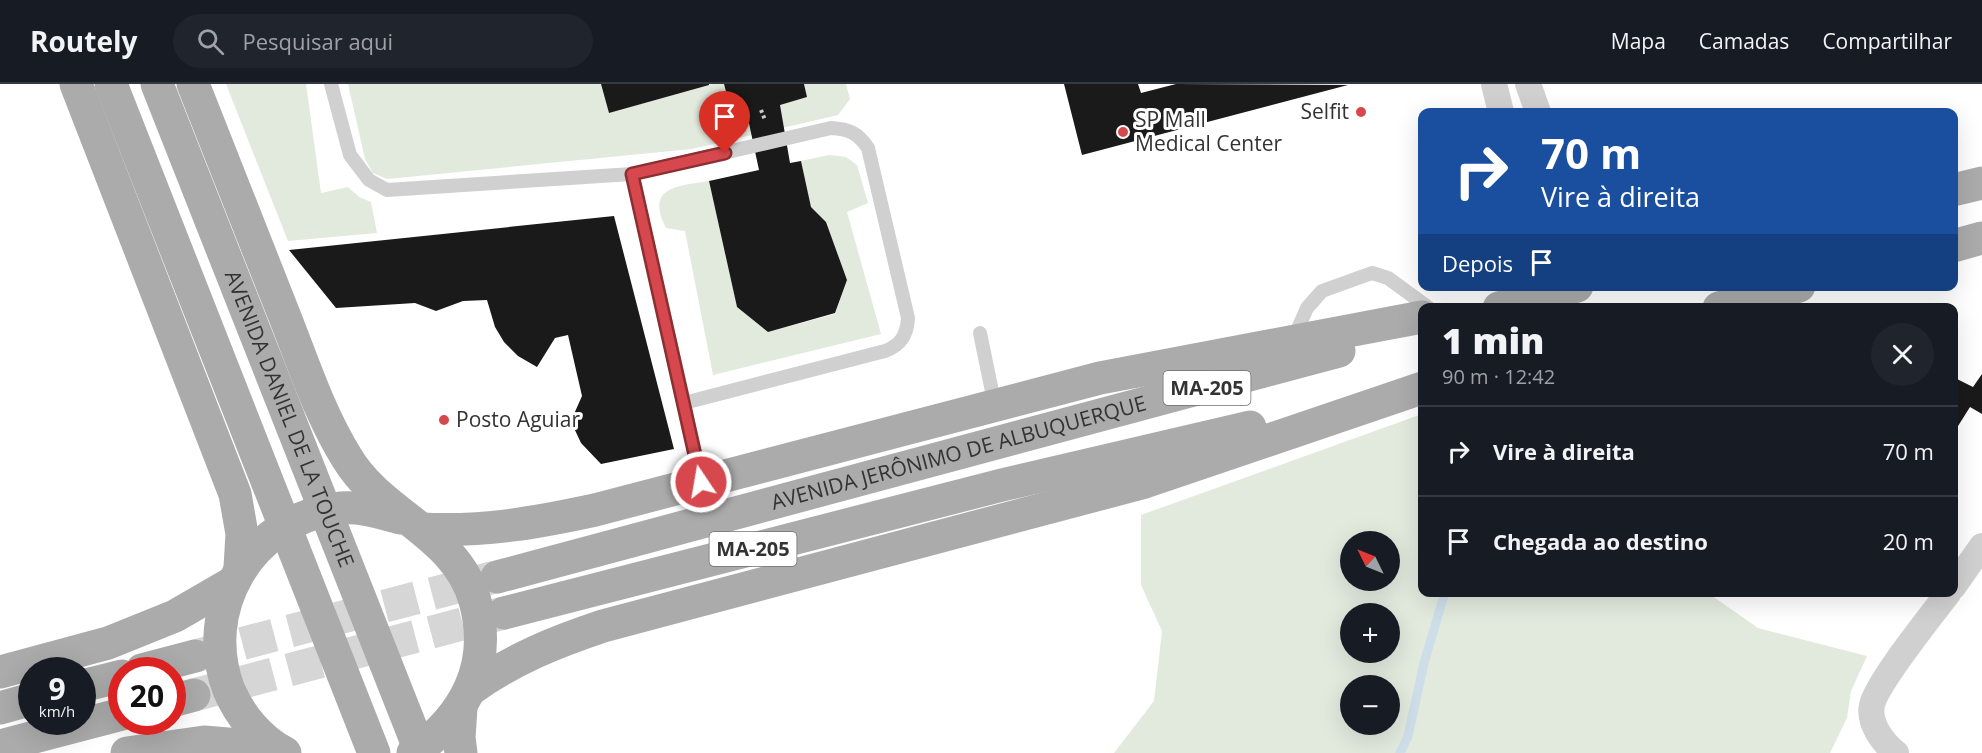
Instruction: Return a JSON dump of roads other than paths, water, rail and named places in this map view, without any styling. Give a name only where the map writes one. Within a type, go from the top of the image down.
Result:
[{"type":"main road","points":[[76,84],[235,494],[242,534],[236,575],[220,622],[219,643],[223,674],[234,702],[252,728],[280,750]]},
{"type":"main road","name":"AVENIDA DANIEL DE LA TOUCHE","points":[[111,84],[374,753]]},
{"type":"main road","name":"AVENIDA DANIEL DE LA TOUCHE","points":[[157,84],[421,753]]},
{"type":"main road","points":[[193,84],[320,407],[348,460],[375,493],[445,548],[463,572],[475,600],[481,629],[479,660],[466,698],[461,753]]},
{"type":"main road","points":[[1958,189],[1982,183]]},
{"type":"main road","points":[[1958,245],[1982,238]]},
{"type":"main road","points":[[1737,303],[1781,291]]},
{"type":"main road","points":[[1496,303],[1530,293]]},
{"type":"main road","points":[[1509,303],[1530,293]]},
{"type":"main road","points":[[0,672],[108,643],[175,616],[236,575],[274,534],[298,519],[334,509],[372,509],[415,525],[466,531],[534,523],[1100,378],[1418,318]]},
{"type":"main road","name":"AVENIDA JERÔNIMO DE ALBUQUERQUE","points":[[497,577],[991,447],[1418,329]]},
{"type":"main road","points":[[413,753],[438,736],[466,698],[501,668],[546,646],[603,626],[1145,482],[1418,388]]},
{"type":"main road","name":"AVENIDA JERÔNIMO DE ALBUQUERQUE","points":[[504,613],[1002,485],[1418,388]]},
{"type":"main road","points":[[186,658],[195,656]]},
{"type":"main road","points":[[0,708],[18,703]]},
{"type":"main road","points":[[0,746],[108,718]]},
{"type":"main road","points":[[127,753],[204,742],[280,750]]},
{"type":"street","points":[[1494,84],[1500,108]]},
{"type":"street","points":[[1528,84],[1537,108]]},
{"type":"street","points":[[1958,579],[1982,546]]},
{"type":"street","points":[[1896,753],[1880,735],[1873,721],[1872,706],[1880,688],[1945,597]]},
{"type":"lane","points":[[331,84],[350,154],[369,180],[387,190],[632,174],[831,128],[848,129],[860,136],[868,148],[908,318],[904,338],[894,348],[885,351],[684,403]]},
{"type":"lane","points":[[632,174],[701,482]]},
{"type":"lane","points":[[1292,340],[1307,308],[1322,291],[1372,273],[1388,278],[1422,303]]},
{"type":"lane","points":[[980,333],[995,406]]},
{"type":"waterway","points":[[1400,753],[1408,736],[1424,663],[1444,597]]},
{"type":"tunnel","points":[[195,656],[495,577]]},
{"type":"tunnel","points":[[194,695],[504,613]]},
{"type":"place","name":"Selfit","points":[[1361,112]]},
{"type":"place","name":"SP Mall Medical Center","points":[[1123,132]]},
{"type":"place","name":"Posto Aguiar","points":[[444,420]]}]
